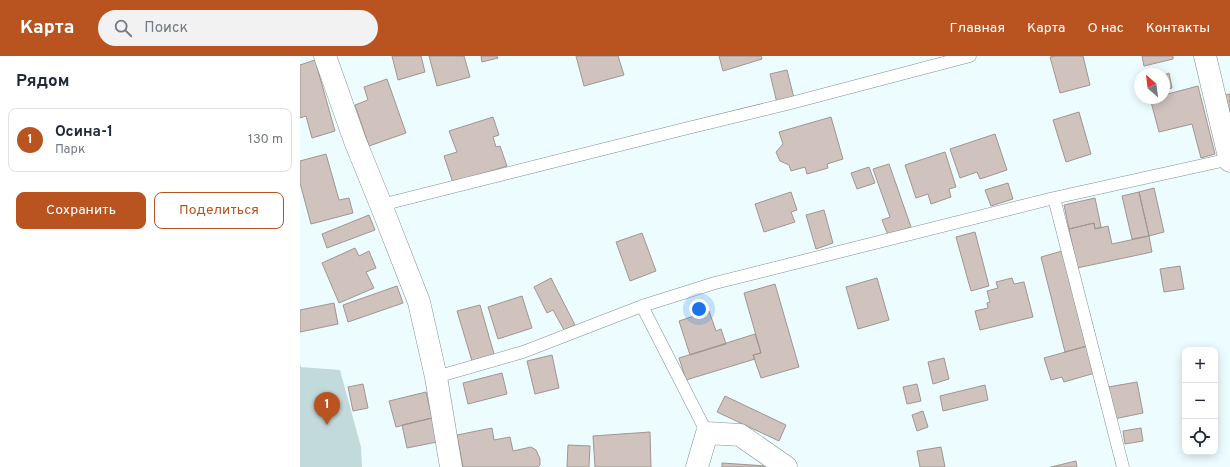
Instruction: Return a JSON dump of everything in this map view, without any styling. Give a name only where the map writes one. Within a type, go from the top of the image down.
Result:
[{"type":"street","points":[[326,56],[355,141],[419,302],[436,377],[451,467]]},
{"type":"street","points":[[1205,56],[1230,160]]},
{"type":"street","points":[[697,467],[706,433],[740,435],[786,467]]},
{"type":"lane","points":[[381,205],[676,131],[791,104],[970,56]]},
{"type":"lane","points":[[436,377],[523,352],[642,306],[716,283],[1054,198],[1230,160]]},
{"type":"lane","points":[[1054,198],[1123,467]]},
{"type":"lane","points":[[642,306],[706,433]]},
{"type":"shaded area","points":[[300,364],[301,367],[340,370],[361,447],[362,467],[300,467]]},
{"type":"building","points":[[392,56],[421,56],[425,72],[398,80]]},
{"type":"building","points":[[429,56],[464,56],[470,77],[437,86]]},
{"type":"building","points":[[481,56],[497,56],[498,58],[482,62]]},
{"type":"building","points":[[576,56],[618,56],[624,75],[584,86]]},
{"type":"building","points":[[719,56],[761,56],[762,59],[723,71]]},
{"type":"building","points":[[1083,56],[1090,85],[1060,93],[1050,57]]},
{"type":"building","points":[[1142,56],[1173,56],[1173,59],[1144,66]]},
{"type":"building","points":[[315,60],[335,131],[312,138],[306,116],[300,118],[300,65]]},
{"type":"building","points":[[787,70],[794,98],[777,103],[770,74]]},
{"type":"building","points":[[1170,78],[1172,88],[1170,88]]},
{"type":"building","points":[[387,79],[406,133],[369,146],[355,105],[368,100],[364,87]]},
{"type":"building","points":[[1198,86],[1215,154],[1201,158],[1192,124],[1159,132],[1152,104],[1170,104],[1170,93]]},
{"type":"building","points":[[1230,94],[1230,115],[1224,95]]},
{"type":"building","points":[[1079,112],[1091,154],[1066,162],[1053,120]]},
{"type":"building","points":[[493,117],[499,135],[493,137],[496,147],[500,146],[507,166],[453,183],[444,156],[457,152],[449,131]]},
{"type":"building","points":[[831,117],[843,159],[827,164],[828,168],[807,174],[805,167],[791,171],[789,165],[780,161],[776,152],[783,144],[779,132]]},
{"type":"building","points":[[995,134],[1007,170],[980,179],[977,172],[960,178],[950,149]]},
{"type":"building","points":[[945,152],[956,187],[949,189],[951,197],[931,204],[928,194],[916,198],[905,165]]},
{"type":"building","points":[[326,154],[339,200],[349,198],[353,213],[311,224],[300,183],[300,161]]},
{"type":"building","points":[[889,164],[911,227],[888,235],[882,220],[890,217],[873,169]]},
{"type":"building","points":[[869,167],[875,183],[857,189],[851,173]]},
{"type":"building","points":[[1008,183],[1013,199],[991,206],[985,190]]},
{"type":"building","points":[[1154,188],[1164,232],[1149,236],[1139,192]]},
{"type":"building","points":[[791,192],[797,210],[791,212],[795,222],[764,232],[755,204]]},
{"type":"building","points":[[1139,192],[1149,236],[1132,239],[1122,196]]},
{"type":"building","points":[[1095,198],[1101,227],[1095,229],[1094,223],[1069,229],[1064,205]]},
{"type":"building","points":[[824,210],[833,243],[816,249],[806,215]]},
{"type":"building","points":[[369,215],[375,230],[327,248],[322,234]]},
{"type":"building","points":[[1094,223],[1095,229],[1108,226],[1112,244],[1149,236],[1152,252],[1077,268],[1069,229]]},
{"type":"building","points":[[975,232],[989,286],[971,291],[956,237]]},
{"type":"building","points":[[642,233],[656,271],[630,281],[616,242]]},
{"type":"building","points":[[355,248],[359,256],[369,251],[376,268],[366,272],[374,288],[339,303],[322,263]]},
{"type":"building","points":[[1062,251],[1087,346],[1065,352],[1041,257]]},
{"type":"building","points":[[1180,266],[1184,289],[1164,292],[1160,269]]},
{"type":"building","points":[[551,278],[575,325],[564,330],[553,310],[547,313],[534,287]]},
{"type":"building","points":[[877,278],[889,320],[858,329],[846,287]]},
{"type":"building","points":[[1012,278],[1014,284],[1024,282],[1033,317],[980,330],[975,311],[988,308],[987,303],[990,302],[987,291],[998,288],[996,282]]},
{"type":"building","points":[[775,284],[799,367],[761,378],[753,355],[761,353],[744,293]]},
{"type":"building","points":[[397,286],[403,303],[348,322],[343,305]]},
{"type":"building","points":[[522,296],[532,328],[498,339],[488,307]]},
{"type":"building","points":[[334,303],[338,324],[300,332],[300,310]]},
{"type":"building","points":[[480,305],[494,354],[472,361],[457,311]]},
{"type":"building","points":[[709,311],[716,331],[721,329],[726,344],[690,355],[679,321]]},
{"type":"building","points":[[755,334],[761,353],[753,355],[755,359],[686,380],[679,358]]},
{"type":"building","points":[[1087,346],[1095,373],[1064,382],[1062,377],[1051,380],[1044,358]]},
{"type":"building","points":[[552,355],[559,388],[535,394],[527,361]]},
{"type":"building","points":[[944,358],[949,379],[933,384],[928,362]]},
{"type":"building","points":[[502,373],[507,394],[468,404],[463,383]]},
{"type":"building","points":[[1137,382],[1143,413],[1114,419],[1108,387]]},
{"type":"building","points":[[363,384],[368,408],[353,411],[348,387]]},
{"type":"building","points":[[917,384],[921,401],[907,404],[903,387]]},
{"type":"building","points":[[985,385],[988,400],[943,411],[940,396]]},
{"type":"building","points":[[426,392],[432,418],[396,427],[389,401]]},
{"type":"building","points":[[725,396],[786,425],[779,441],[717,412]]},
{"type":"building","points":[[923,411],[928,427],[917,431],[912,415]]},
{"type":"building","points":[[432,418],[437,442],[407,448],[402,425]]},
{"type":"building","points":[[492,428],[494,440],[510,437],[513,451],[531,447],[536,450],[540,459],[540,465],[538,467],[463,467],[457,435]]},
{"type":"building","points":[[1141,428],[1143,441],[1125,444],[1123,431]]},
{"type":"building","points":[[650,432],[651,467],[595,467],[593,436]]},
{"type":"building","points":[[568,445],[590,446],[589,467],[567,467]]},
{"type":"building","points":[[941,447],[945,467],[920,467],[917,451]]},
{"type":"building","points":[[1076,461],[1077,467],[1051,467]]},
{"type":"building","points":[[722,463],[766,466],[766,467],[722,467]]},
{"type":"place","name":"Осина-1","points":[[327,425]]}]
